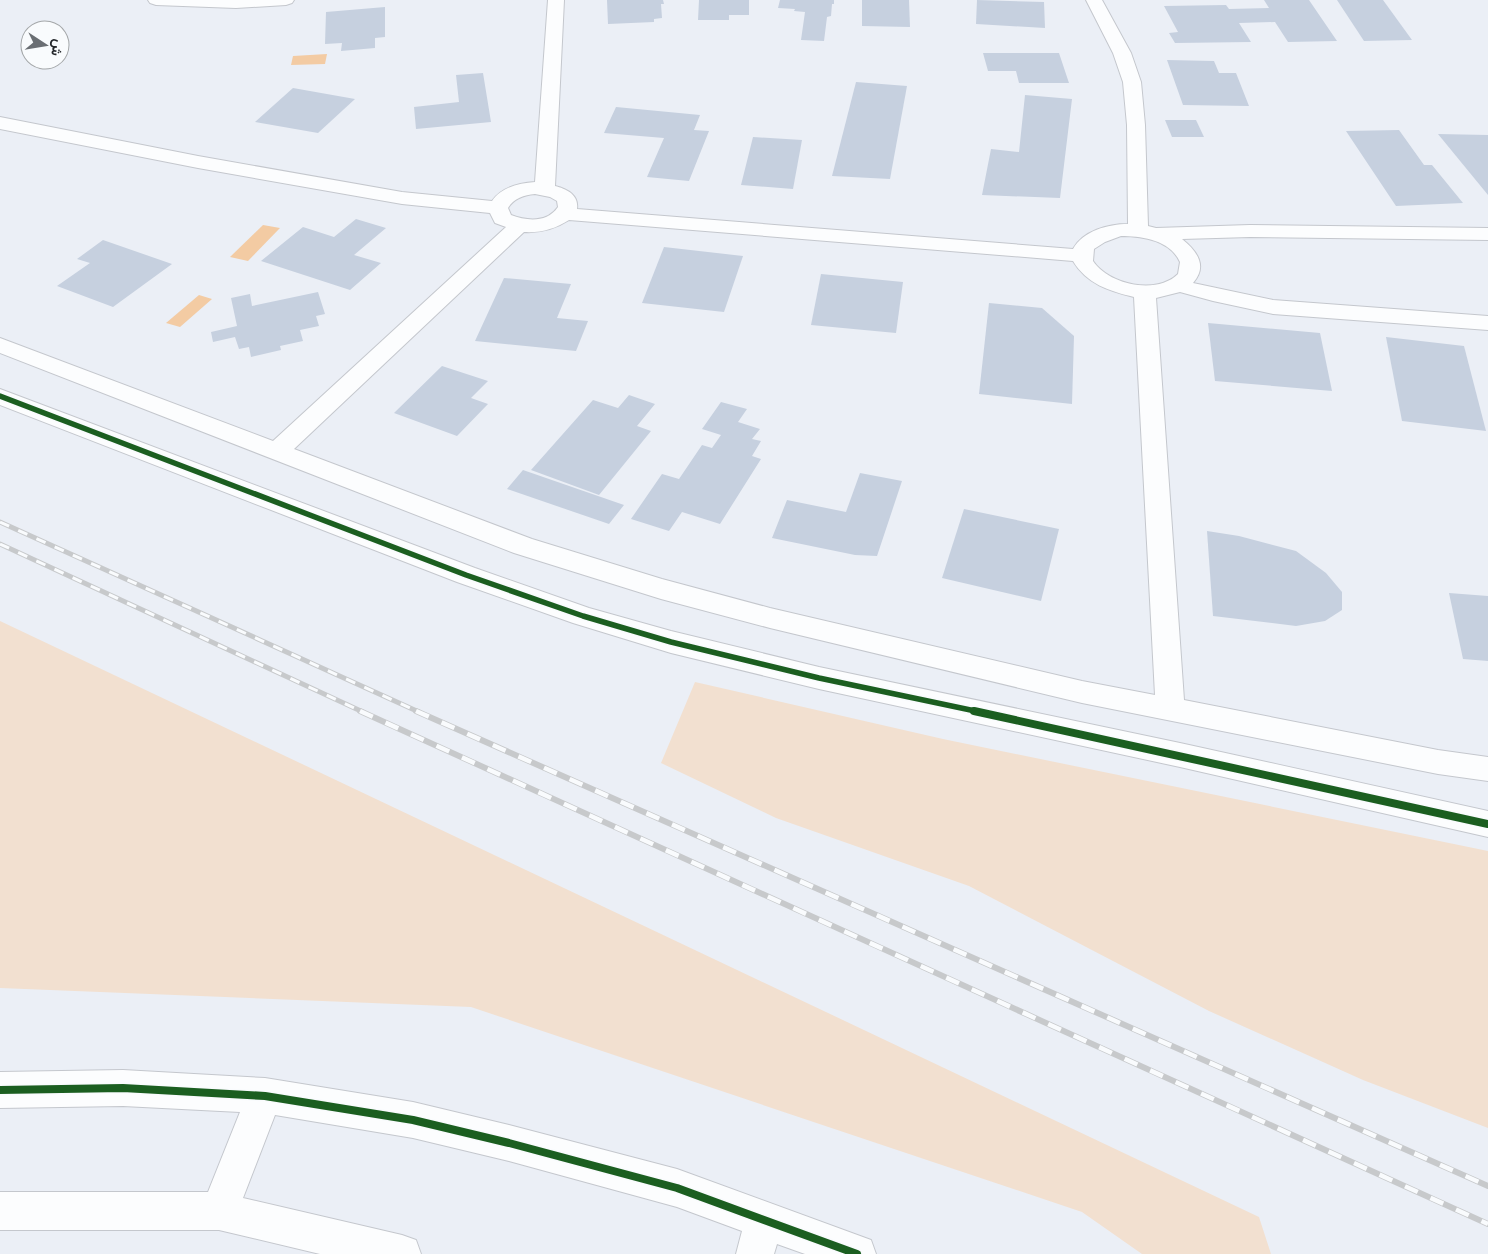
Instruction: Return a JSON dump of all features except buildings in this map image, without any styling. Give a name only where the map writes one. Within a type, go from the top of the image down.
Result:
[{"type":"street","points":[[156,0],[255,2],[286,0]]},
{"type":"street","points":[[545,188],[556,0]]},
{"type":"street","points":[[1094,0],[1122,53],[1132,82],[1147,232]]},
{"type":"street","points":[[0,123],[198,162],[393,196],[436,203],[498,208]]},
{"type":"street","points":[[529,188],[545,188],[556,191],[568,201],[569,208],[565,214],[546,225],[519,226],[502,219],[498,208],[506,196],[529,188]]},
{"type":"street","points":[[565,214],[1082,256]]},
{"type":"street","points":[[276,452],[519,226]]},
{"type":"street","points":[[1147,232],[1170,241],[1182,249],[1189,258],[1191,268],[1187,277],[1178,285],[1163,290],[1145,292],[1126,290],[1094,276],[1085,266],[1082,256],[1084,246],[1093,238],[1105,233],[1121,230],[1147,232],[1250,231],[1488,234]]},
{"type":"street","points":[[1178,285],[1213,295],[1273,307],[1488,323]]},
{"type":"street","points":[[1145,292],[1170,709]]},
{"type":"street","points":[[0,345],[523,546],[661,589],[770,618],[1082,692],[1438,762],[1488,769]]},
{"type":"street","points":[[0,396],[466,575],[583,616],[672,642],[819,678],[1180,755],[1488,824]]},
{"type":"street","points":[[0,1090],[123,1088],[265,1096],[414,1120],[509,1143],[677,1188],[759,1237],[857,1254]]},
{"type":"street","points":[[219,1211],[265,1096]]},
{"type":"street","points":[[0,1211],[219,1211],[402,1254]]},
{"type":"shaded area","points":[[327,54],[325,64],[291,65],[293,56]]},
{"type":"shaded area","points":[[263,225],[280,228],[248,261],[230,257]]},
{"type":"shaded area","points":[[199,295],[212,299],[180,327],[166,323]]},
{"type":"shaded area","points":[[0,621],[1259,1217],[1271,1254],[1142,1254],[1082,1212],[471,1007],[0,988]]},
{"type":"shaded area","points":[[695,682],[943,739],[1488,851],[1488,1128],[1363,1080],[1209,1011],[969,886],[776,818],[661,763]]},
{"type":"railway","points":[[0,522],[419,712]]},
{"type":"railway","points":[[0,544],[363,712]]},
{"type":"railway","points":[[360,711],[1488,1224]]},
{"type":"railway","points":[[416,711],[1488,1186]]},
{"type":"cycle path","points":[[0,396],[466,575],[583,616],[671,642],[819,678],[1180,755],[1488,824]]},
{"type":"cycle path","points":[[0,1090],[123,1088],[265,1096],[413,1120],[509,1143],[677,1188],[857,1254]]}]
